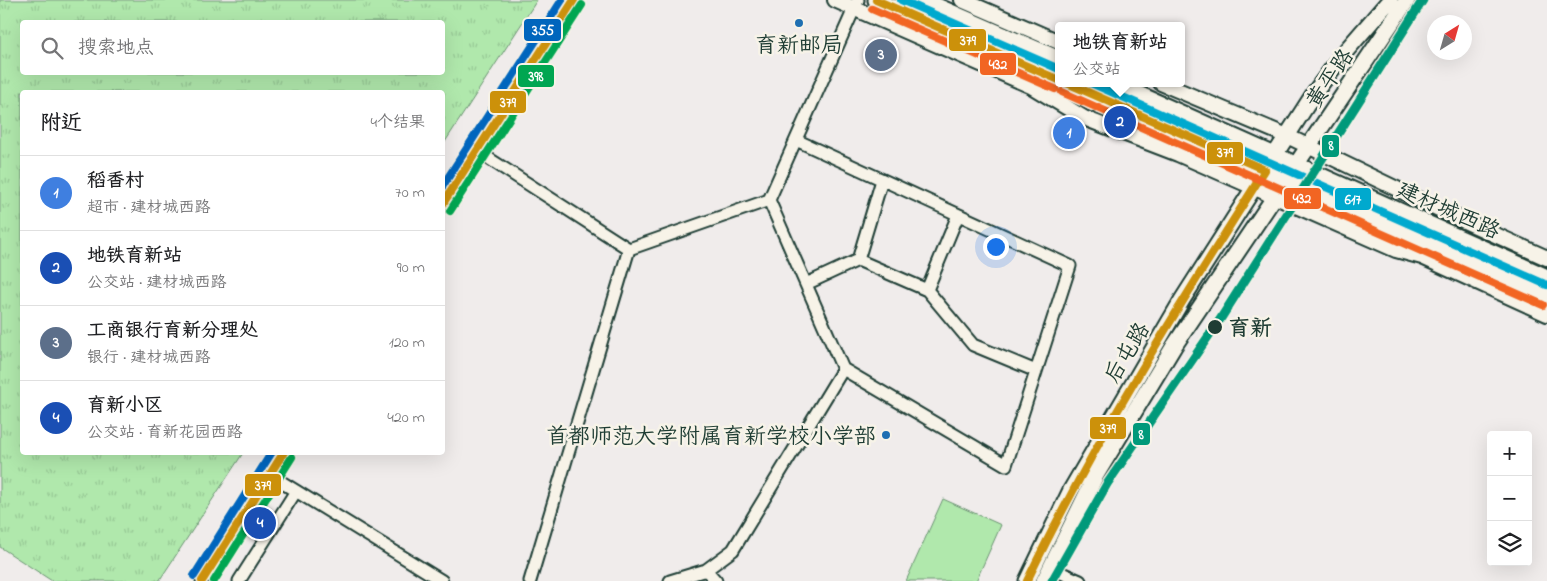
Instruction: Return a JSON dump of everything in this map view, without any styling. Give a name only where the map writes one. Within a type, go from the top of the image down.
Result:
[{"type":"main road","points":[[876,0],[1055,78]]},
{"type":"main road","points":[[923,0],[1055,57]]},
{"type":"main road","name":"黄平路","points":[[1275,154],[1330,72],[1390,0]]},
{"type":"main road","name":"黄平路","points":[[1286,179],[1408,0]]},
{"type":"main road","name":"建材城西路","points":[[1075,87],[1547,296]]},
{"type":"main road","name":"建材城西路","points":[[1123,87],[1547,276]]},
{"type":"main road","name":"后屯路","points":[[1027,581],[1060,509],[1111,418],[1275,154]]},
{"type":"main road","name":"后屯路","points":[[1047,574],[1113,446],[1190,322],[1286,179]]},
{"type":"street","points":[[445,201],[574,0]]},
{"type":"street","points":[[835,0],[856,4],[1032,86],[1084,118],[1178,154],[1396,250],[1422,257],[1547,314]]},
{"type":"street","points":[[962,0],[1055,40]]},
{"type":"street","points":[[629,249],[769,200],[856,4]]},
{"type":"street","name":"建材城西路","points":[[1171,87],[1287,136],[1449,214],[1547,258]]},
{"type":"street","points":[[769,200],[843,369],[1006,465],[1070,266],[796,140]]},
{"type":"street","points":[[477,151],[629,249]]},
{"type":"street","points":[[858,260],[882,180]]},
{"type":"street","points":[[927,290],[958,215]]},
{"type":"street","points":[[530,581],[629,249]]},
{"type":"street","points":[[806,284],[858,260],[927,290],[973,345],[1036,371]]},
{"type":"street","points":[[670,581],[706,570],[733,550],[843,369]]},
{"type":"street","points":[[202,581],[282,455]]},
{"type":"street","points":[[270,475],[442,581]]},
{"type":"street","points":[[239,581],[296,491]]},
{"type":"street","points":[[419,581],[425,570]]},
{"type":"street","points":[[706,570],[716,581]]},
{"type":"street","points":[[1047,574],[1080,581]]},
{"type":"green space","points":[[0,0],[537,0],[445,142],[445,90],[20,90],[20,455],[242,455],[159,581],[52,581],[0,547]]},
{"type":"green space","points":[[943,499],[1001,525],[976,581],[906,581]]},
{"type":"transit line","name":"355","points":[[445,182],[562,0]]},
{"type":"transit line","name":"379","points":[[445,200],[574,0]]},
{"type":"transit line","name":"379","points":[[876,0],[1055,78]]},
{"type":"transit line","name":"617","points":[[901,0],[1055,67]]},
{"type":"transit line","name":"8","points":[[1052,581],[1107,484],[1221,318],[1423,0]]},
{"type":"transit line","name":"398","points":[[450,211],[582,5]]},
{"type":"transit line","name":"432","points":[[872,9],[1055,89]]},
{"type":"transit line","name":"379","points":[[1027,581],[1110,423],[1265,170],[1076,87]]},
{"type":"transit line","name":"617","points":[[1100,87],[1547,285]]},
{"type":"transit line","name":"432","points":[[1062,92],[1543,305]]},
{"type":"transit line","name":"355","points":[[194,576],[270,455]]},
{"type":"transit line","name":"379","points":[[202,581],[282,455]]},
{"type":"transit line","name":"398","points":[[214,581],[292,457]]},
{"type":"place","name":"育新邮局","points":[[799,23]]},
{"type":"place","name":"工商银行育新分理处","points":[[881,55]]},
{"type":"place","name":"地铁育新站","points":[[1120,122]]},
{"type":"place","name":"稻香村","points":[[1069,133]]},
{"type":"place","name":"育新","points":[[1215,327]]},
{"type":"place","name":"首都师范大学附属育新学校小学部","points":[[886,435]]},
{"type":"place","name":"育新小区","points":[[260,523]]}]
